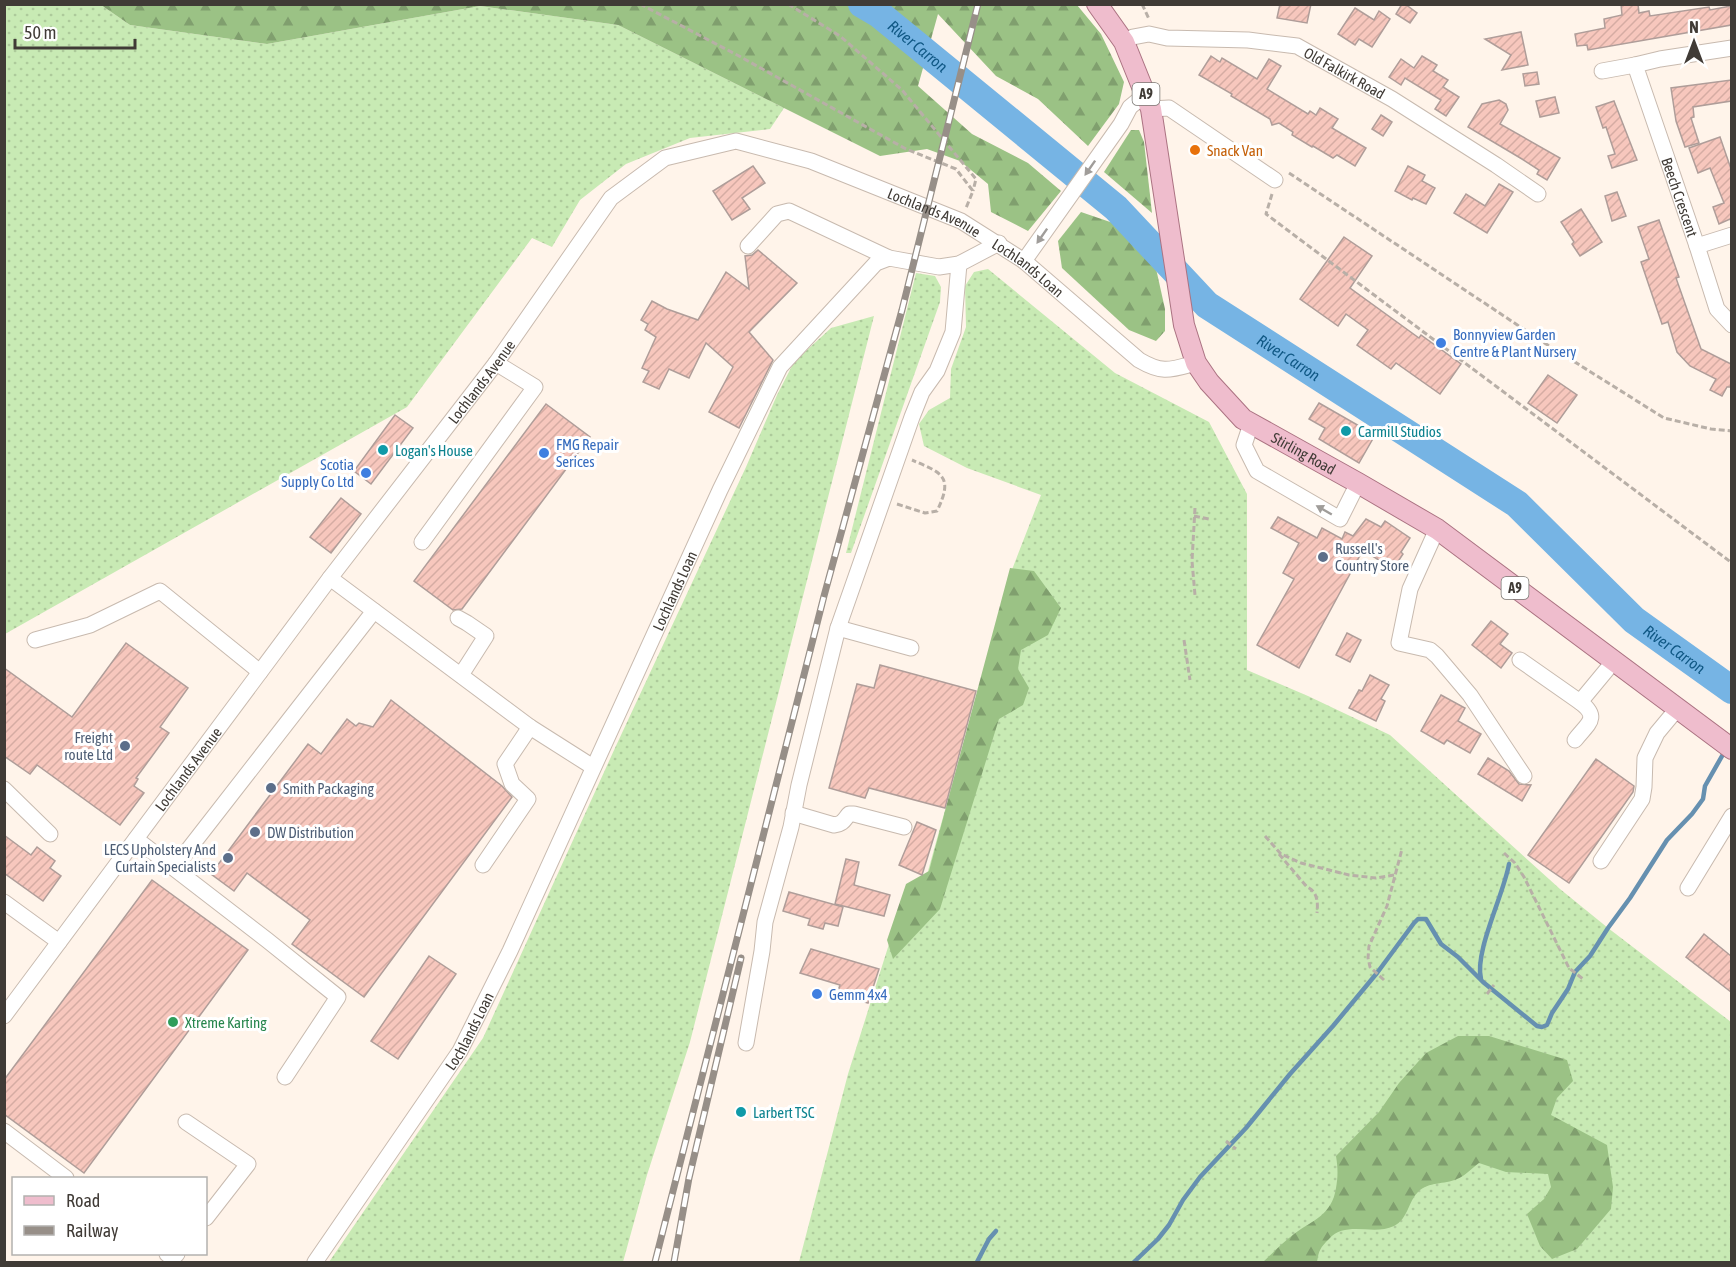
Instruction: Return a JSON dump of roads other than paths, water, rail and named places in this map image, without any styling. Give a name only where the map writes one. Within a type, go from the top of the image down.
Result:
[{"type":"main road","name":"Stirling Road","points":[[1097,4],[1125,42],[1148,101],[1184,325],[1196,363],[1223,399],[1251,424],[1437,529],[1731,748]]},
{"type":"street","name":"Old Falkirk Road","points":[[1125,42],[1133,37],[1149,34],[1167,38],[1248,40],[1298,46],[1392,99],[1538,194]]},
{"type":"street","points":[[1602,71],[1731,48]]},
{"type":"street","name":"Beech Crescent","points":[[1635,65],[1717,309],[1731,325]]},
{"type":"street","points":[[1024,261],[1121,124],[1130,107],[1148,101],[1169,108],[1281,176]]},
{"type":"street","name":"Lochlands Avenue","points":[[4,1016],[330,578],[496,363],[611,198],[665,158],[736,141],[812,161],[961,221],[999,243]]},
{"type":"street","points":[[748,246],[777,214],[789,211],[888,258]]},
{"type":"street","points":[[1697,246],[1731,235]]},
{"type":"street","name":"Lochlands Loan","points":[[315,1263],[460,1051],[510,951],[720,490],[780,367],[876,263],[888,258],[939,267],[959,264],[999,243],[1024,261],[1138,360],[1154,369],[1165,370],[1196,363]]},
{"type":"street","points":[[746,1043],[765,922],[791,827],[838,628],[922,392],[938,371],[953,332],[959,264]]},
{"type":"street","points":[[422,542],[535,387],[496,363]]},
{"type":"street","points":[[1251,424],[1244,445],[1257,471],[1340,519],[1358,483]]},
{"type":"street","points":[[1437,529],[1410,589],[1399,643],[1430,650],[1437,656],[1470,695],[1524,776]]},
{"type":"street","points":[[330,578],[530,727],[593,767]]},
{"type":"street","points":[[35,640],[90,625],[159,591],[260,672]]},
{"type":"street","points":[[174,868],[374,611]]},
{"type":"street","points":[[458,618],[486,636],[461,675]]},
{"type":"street","points":[[838,628],[911,648]]},
{"type":"street","points":[[1520,660],[1590,710],[1592,715],[1590,721],[1575,740]]},
{"type":"street","points":[[1580,702],[1614,662]]},
{"type":"street","points":[[1601,861],[1642,799],[1645,758],[1657,733],[1677,709]]},
{"type":"street","points":[[483,865],[528,799],[512,784],[505,764],[530,727]]},
{"type":"street","points":[[4,789],[50,834]]},
{"type":"street","points":[[793,813],[834,825],[840,825],[849,814],[854,814],[904,827]]},
{"type":"street","points":[[1688,888],[1731,816]]},
{"type":"street","points":[[136,839],[338,997],[285,1077]]},
{"type":"street","points":[[4,902],[59,942]]},
{"type":"street","points":[[186,1122],[248,1164],[207,1217]]},
{"type":"street","points":[[4,1131],[63,1177]]},
{"type":"waterway","name":"River Carron","points":[[862,4],[879,14],[1116,208],[1207,305],[1517,504],[1634,620],[1732,690]]},
{"type":"waterway","points":[[1134,1262],[1158,1239],[1200,1177],[1246,1128],[1333,1026],[1418,919],[1426,919],[1441,944],[1483,982],[1537,1026],[1547,1025],[1575,972],[1590,956],[1667,840],[1703,799],[1705,786],[1726,749]]},
{"type":"waterway","points":[[1481,979],[1480,968],[1485,939],[1509,864]]},
{"type":"waterway","points":[[977,1262],[996,1231]]},
{"type":"railway","points":[[655,1262],[824,596],[902,310],[978,4]]},
{"type":"railway","points":[[674,1262],[689,1178],[741,958]]},
{"type":"place","name":"Snack Van","points":[[1195,150]]},
{"type":"place","name":"Bonnyview Garden Centre & Plant Nursery","points":[[1441,343]]},
{"type":"place","name":"Carmill Studios","points":[[1346,431]]},
{"type":"place","name":"Logan's House","points":[[383,450]]},
{"type":"place","name":"FMG Repair Serices","points":[[544,453]]},
{"type":"place","name":"Scotia Supply Co Ltd","points":[[366,473]]},
{"type":"place","name":"Russell's Country Store","points":[[1323,557]]},
{"type":"place","name":"Freight route Ltd","points":[[125,746]]},
{"type":"place","name":"Smith Packaging","points":[[271,788]]},
{"type":"place","name":"DW Distribution","points":[[255,832]]},
{"type":"place","name":"LECS Upholstery And Curtain Specialists","points":[[228,858]]},
{"type":"place","name":"Gemm 4x4","points":[[817,994]]},
{"type":"place","name":"Xtreme Karting","points":[[173,1022]]},
{"type":"place","name":"Larbert TSC","points":[[741,1112]]}]
